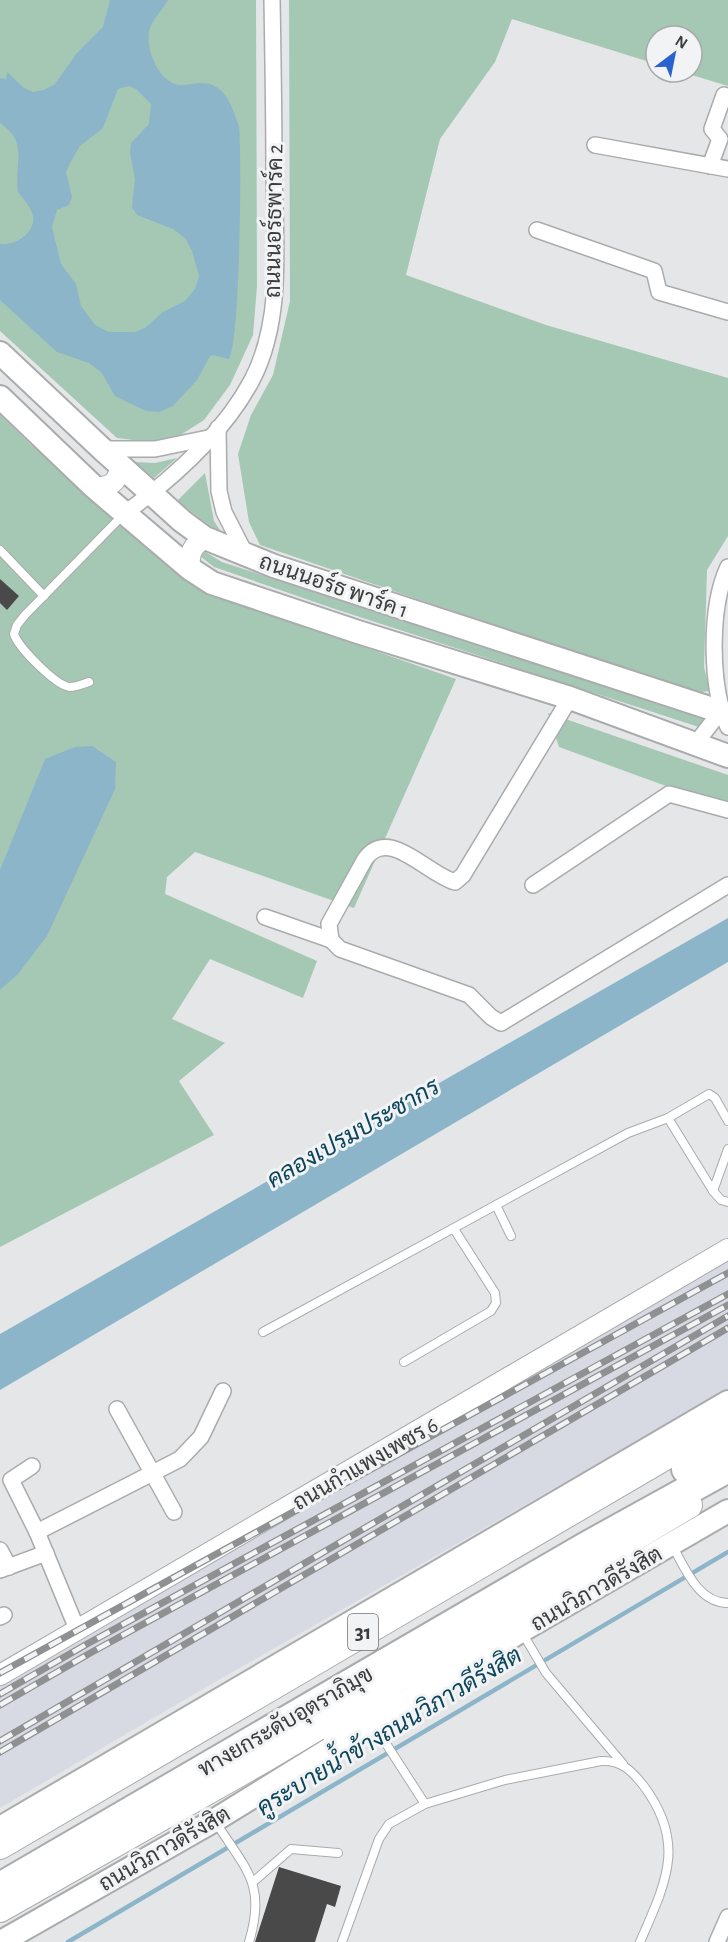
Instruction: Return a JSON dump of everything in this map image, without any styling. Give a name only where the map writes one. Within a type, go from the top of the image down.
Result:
[{"type":"highway","name":"31","points":[[0,1846],[728,1420]]},
{"type":"highway","name":"ทางยกระดับอุตราภิมุข","points":[[0,1864],[728,1445]]},
{"type":"highway","name":"ทางยกระดับอุตราภิมุข","points":[[0,1887],[585,1546],[728,1468]]},
{"type":"highway","name":"ถนนวิภาวดีรังสิต","points":[[0,1909],[260,1762],[728,1482]]},
{"type":"highway","points":[[230,1710],[340,1630]]},
{"type":"highway","points":[[260,1762],[401,1705]]},
{"type":"main road","name":"ถนนนอร์ธ พาร์ค 1","points":[[0,353],[151,495],[205,538],[246,555],[726,717]]},
{"type":"main road","name":"ถนนนอร์ธ พาร์ค 1","points":[[0,397],[124,514],[189,568],[212,583],[570,698],[728,756]]},
{"type":"main road","name":"31","points":[[0,1828],[728,1402]]},
{"type":"main road","name":"ถนนวิภาวดีรังสิต","points":[[1,1942],[219,1826],[377,1731],[401,1705],[521,1631],[728,1511]]},
{"type":"street","name":"ถนนนอร์ธพาร์ค 2","points":[[124,514],[151,495],[232,412],[253,378],[266,341],[274,294],[272,0]]},
{"type":"street","points":[[710,166],[720,139],[712,129],[724,95]]},
{"type":"street","points":[[595,145],[728,170]]},
{"type":"street","points":[[537,230],[654,271],[658,292],[728,312]]},
{"type":"street","points":[[102,449],[155,449],[214,433],[219,491],[224,512],[246,555]]},
{"type":"street","points":[[94,487],[106,488],[114,483],[121,467]]},
{"type":"street","points":[[189,568],[190,552],[195,544],[205,538]]},
{"type":"street","points":[[696,744],[726,717],[713,637],[718,597],[728,567]]},
{"type":"street","points":[[570,698],[463,875],[455,882],[445,879],[393,847],[380,846],[372,850],[366,859],[329,924],[331,940],[340,949],[469,995],[491,1017],[501,1023],[728,885]]},
{"type":"street","points":[[533,885],[669,794],[728,810]]},
{"type":"street","points":[[265,917],[324,940],[331,940]]},
{"type":"street","name":"ถนนกำแพงเพชร 6","points":[[0,1675],[728,1250]]},
{"type":"street","points":[[37,1532],[180,1459],[201,1437],[224,1391]]},
{"type":"street","points":[[117,1409],[174,1512]]},
{"type":"street","points":[[32,1466],[11,1480],[37,1532],[77,1629]]},
{"type":"street","points":[[0,1550],[5,1569],[46,1553]]},
{"type":"street","points":[[717,1942],[728,1917]]},
{"type":"lane","points":[[89,682],[70,687],[62,684],[17,643],[14,634],[17,625],[124,514]]},
{"type":"lane","points":[[0,550],[44,596]]},
{"type":"lane","points":[[263,1332],[628,1132],[668,1118],[709,1094],[715,1098],[728,1121]]},
{"type":"lane","points":[[668,1118],[713,1191],[722,1200],[728,1202]]},
{"type":"lane","points":[[713,1191],[728,1149]]},
{"type":"lane","points":[[496,1205],[511,1236]]},
{"type":"lane","points":[[404,1362],[491,1311],[496,1303],[495,1293],[454,1229]]},
{"type":"lane","points":[[671,1544],[696,1586],[710,1599],[728,1603]]},
{"type":"lane","points":[[521,1631],[546,1673],[657,1804],[666,1823],[669,1842],[665,1879],[640,1942]]},
{"type":"lane","points":[[377,1731],[424,1804]]},
{"type":"lane","points":[[342,1942],[379,1839],[389,1824],[424,1804],[526,1775],[601,1761],[612,1761],[624,1765]]},
{"type":"lane","points":[[219,1826],[253,1882],[257,1912],[249,1942]]},
{"type":"lane","points":[[253,1882],[291,1849],[338,1853]]},
{"type":"shaded area","points":[[728,1257],[728,1389],[208,1686],[0,1808],[0,1661]]},
{"type":"green space","points":[[0,0],[256,0],[257,286],[253,335],[230,385],[204,420],[179,436],[149,442],[117,438],[0,331]]},
{"type":"green space","points":[[289,0],[728,0],[728,86],[704,79],[704,24],[644,24],[644,60],[512,19],[495,62],[440,139],[406,275],[546,325],[728,378],[728,536],[707,570],[704,667],[710,691],[690,693],[260,545],[249,522],[238,454],[251,415],[273,375],[290,301]]},
{"type":"green space","points":[[0,415],[31,445],[225,599],[456,679],[354,908],[195,852],[167,877],[165,894],[317,961],[303,998],[210,959],[172,1019],[225,1043],[179,1081],[214,1135],[0,1247]]},
{"type":"green space","points":[[177,458],[154,478],[135,462],[155,463]]},
{"type":"green space","points":[[205,473],[214,521],[223,535],[177,501]]},
{"type":"green space","points":[[202,550],[222,562],[706,720],[702,728],[332,608],[214,567],[201,557]]},
{"type":"green space","points":[[548,713],[728,775],[728,805],[666,786],[559,747]]},
{"type":"water","points":[[110,0],[168,0],[154,20],[149,32],[150,48],[155,64],[165,78],[172,83],[179,85],[207,83],[221,90],[239,126],[238,286],[233,345],[229,359],[212,355],[197,380],[173,406],[159,412],[146,411],[115,396],[101,372],[89,363],[57,352],[0,300],[0,244],[17,241],[28,233],[33,216],[18,192],[17,146],[9,130],[0,123],[0,78],[6,79],[7,72],[24,88],[33,92],[44,90],[55,84],[77,53],[103,27]],"holes":[[[129,86],[136,89],[151,104],[149,124],[131,143],[130,153],[135,179],[132,207],[137,215],[173,229],[185,238],[192,251],[199,276],[195,289],[185,301],[163,312],[145,328],[135,332],[109,332],[95,325],[81,306],[76,284],[61,264],[52,227],[57,210],[69,205],[72,197],[66,172],[80,146],[103,128],[118,89]]]},
{"type":"water","points":[[92,746],[116,762],[115,789],[47,936],[18,974],[0,990],[0,870],[45,759],[75,747]]},
{"type":"water","name":"คลองเปรมประชากร","points":[[728,918],[728,962],[0,1390],[0,1334]]},
{"type":"building","points":[[0,579],[19,596],[7,610],[0,603]]},
{"type":"building","points":[[279,1867],[341,1886],[335,1907],[327,1904],[315,1942],[255,1942]]},
{"type":"waterway","name":"คูระบายน้ำข้างถนนวิภาวดีรังสิต","points":[[68,1942],[728,1552]]},
{"type":"railway","points":[[0,1673],[728,1273]]},
{"type":"railway","points":[[0,1694],[87,1644],[728,1294]]},
{"type":"railway","points":[[0,1705],[92,1652],[728,1305]]},
{"type":"railway","points":[[0,1741],[728,1316]]},
{"type":"railway","points":[[0,1752],[728,1328]]}]
